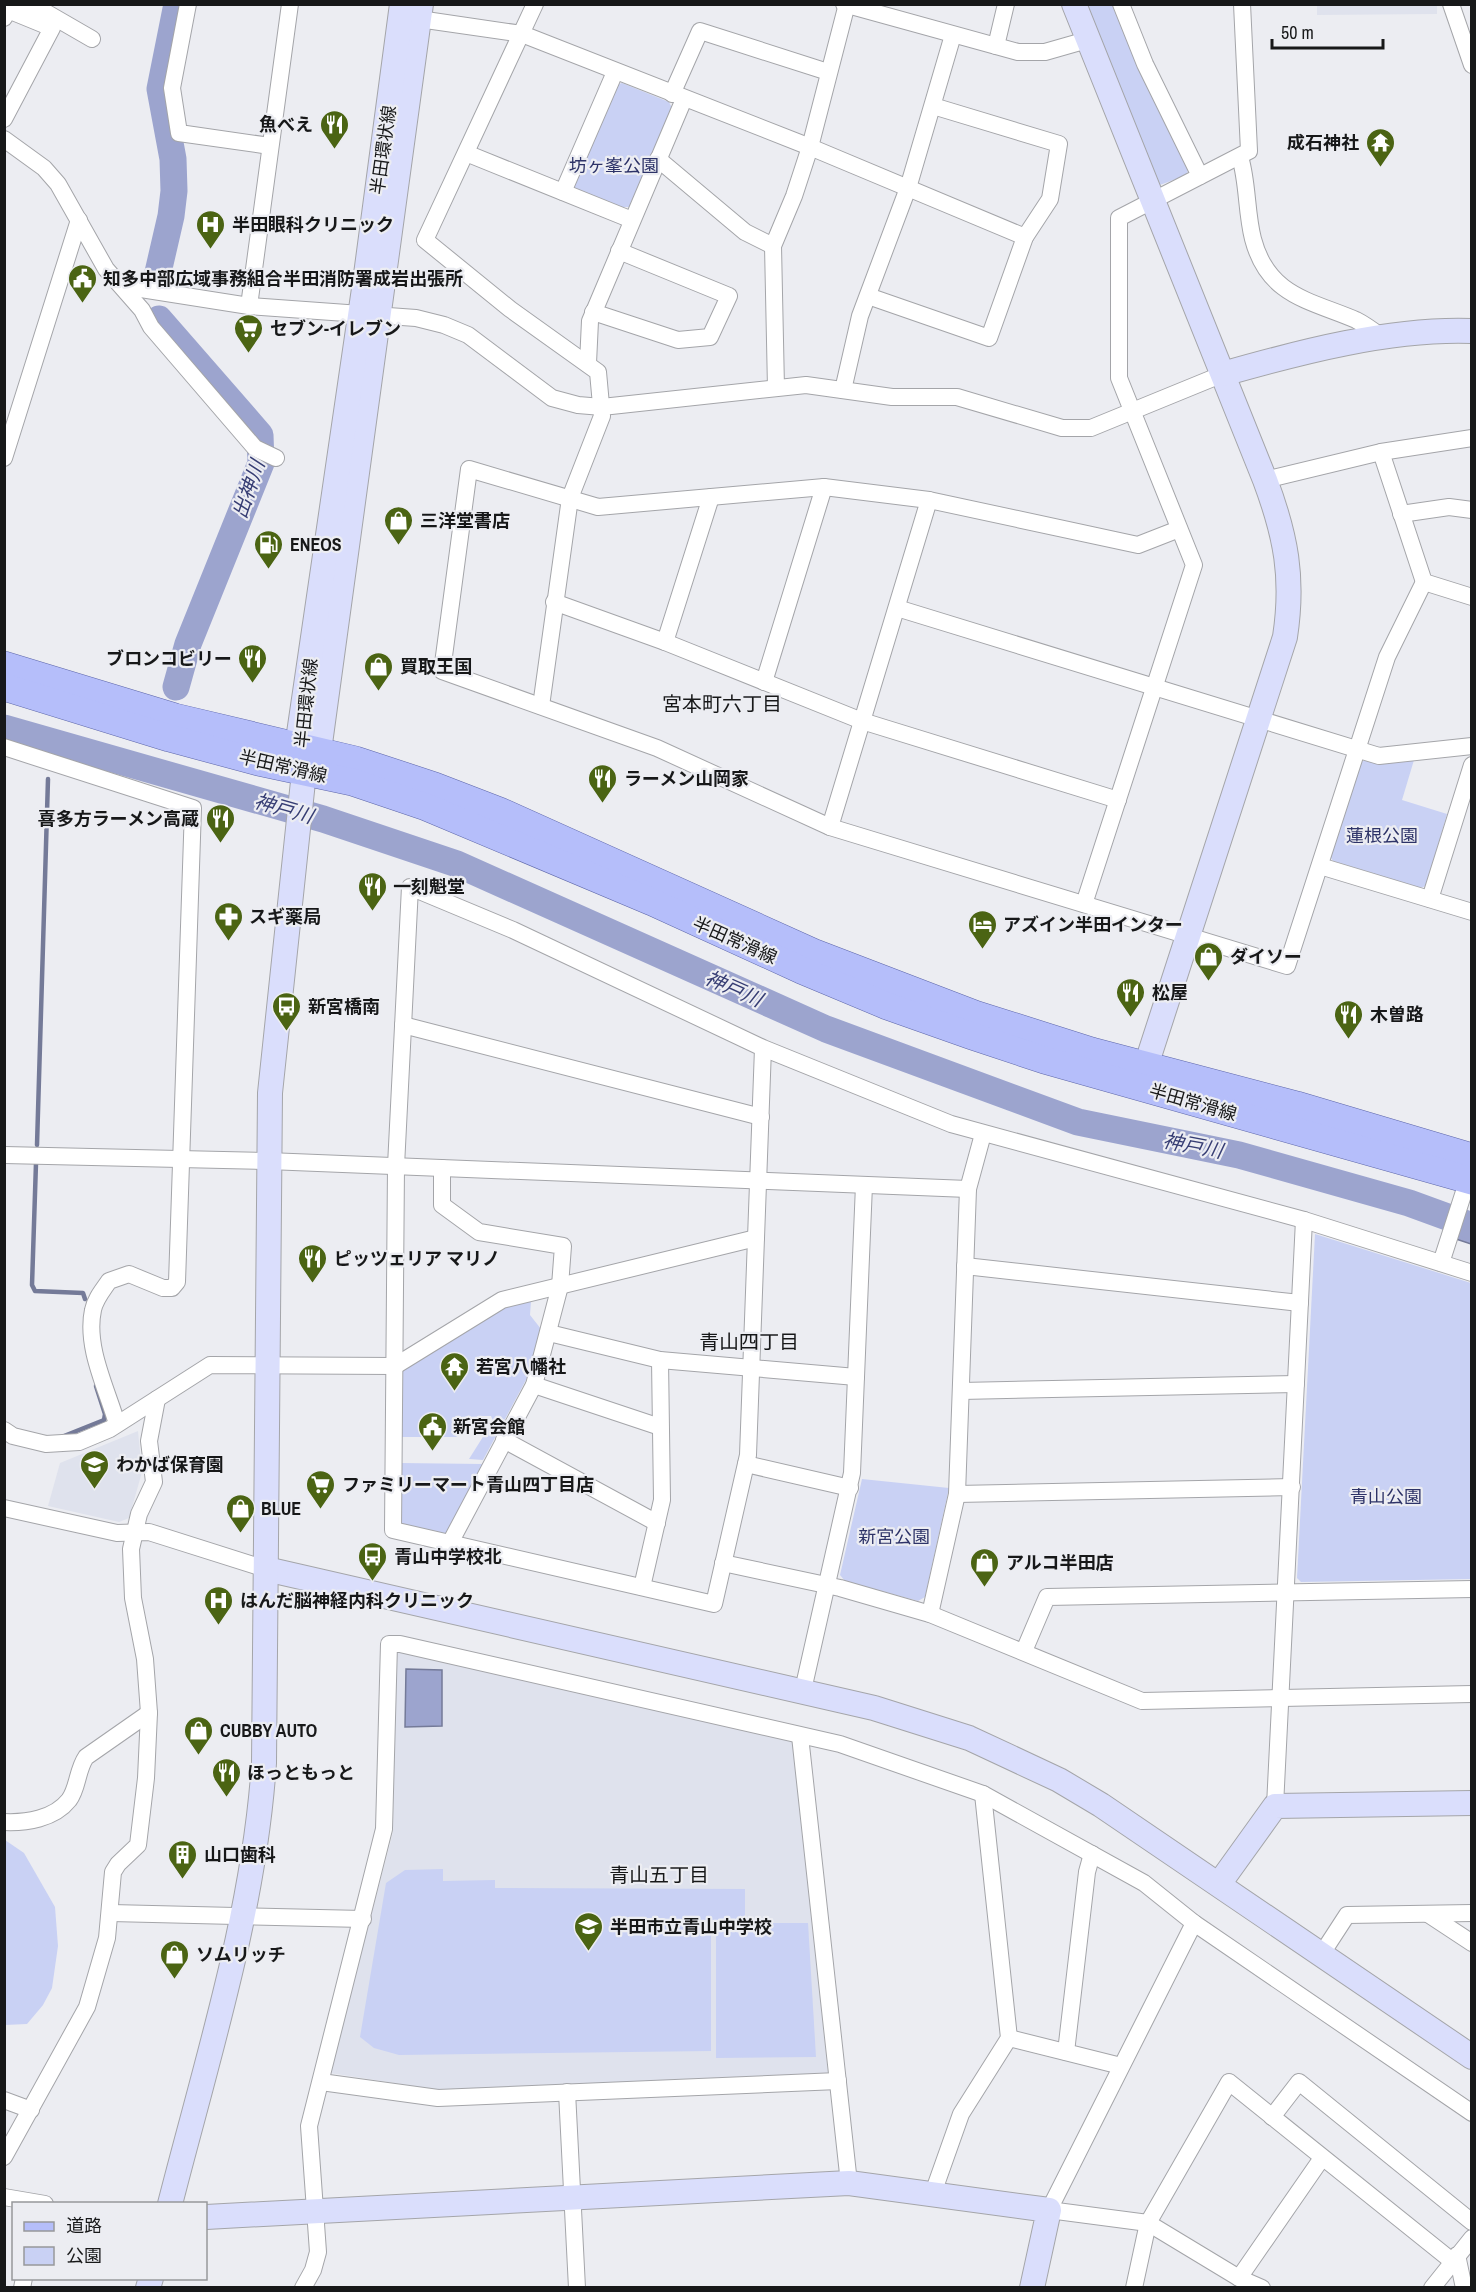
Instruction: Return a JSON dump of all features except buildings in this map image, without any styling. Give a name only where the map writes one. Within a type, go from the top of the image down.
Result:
[{"type":"main road","name":"半田常滑線","points":[[4,665],[175,717],[306,767]]},
{"type":"main road","name":"半田常滑線","points":[[4,687],[169,738],[306,767],[356,760],[500,811],[813,952],[894,985],[1051,1039],[1143,1077],[1297,1105],[1469,1178]]},
{"type":"street","points":[[24,4],[47,13],[92,39]]},
{"type":"street","points":[[188,4],[172,88],[179,133],[270,146]]},
{"type":"street","points":[[249,306],[290,4]]},
{"type":"street","points":[[535,4],[425,240],[510,309],[588,363],[597,372],[602,416],[570,498],[541,706]]},
{"type":"street","points":[[996,46],[1006,4]]},
{"type":"street","points":[[1074,4],[1265,480],[1284,537],[1290,572],[1290,605],[1286,637],[1143,1077]]},
{"type":"street","points":[[1121,4],[1145,64],[1200,176]]},
{"type":"street","points":[[1084,904],[1194,565],[1119,378],[1119,218],[1250,152],[1242,4]]},
{"type":"street","points":[[1451,4],[1472,65]]},
{"type":"street","points":[[776,388],[773,246],[794,196],[810,147],[846,5],[1018,52],[1045,52],[1088,40]]},
{"type":"street","points":[[414,9],[522,34],[810,147],[1025,237]]},
{"type":"street","name":"半田環状線","points":[[171,2202],[243,1917],[260,1828],[264,1763],[270,1093],[296,838],[414,9]]},
{"type":"street","points":[[4,18],[9,10],[52,28],[4,119]]},
{"type":"street","points":[[588,363],[590,321],[593,312],[658,159],[700,31],[828,72]]},
{"type":"street","points":[[843,390],[860,316],[908,188],[953,35]]},
{"type":"street","points":[[563,192],[615,72]]},
{"type":"street","points":[[868,296],[989,338],[1025,237],[1050,199],[1059,144],[933,106]]},
{"type":"street","points":[[4,139],[44,168],[58,184],[106,269],[142,310],[151,327],[255,447],[276,458]]},
{"type":"street","points":[[466,153],[632,220]]},
{"type":"street","points":[[1240,157],[1252,237],[1263,265],[1273,279],[1293,296],[1359,322],[1383,338]]},
{"type":"street","points":[[658,159],[745,232],[773,246]]},
{"type":"street","points":[[4,458],[79,220]]},
{"type":"street","points":[[593,312],[678,340],[710,337],[729,296],[619,251]]},
{"type":"street","points":[[122,286],[249,306],[416,318],[444,325],[468,335],[552,398],[578,405],[602,407],[806,385],[892,397],[957,397],[1062,428],[1077,430],[1090,428],[1222,374],[1278,357],[1383,338],[1448,330],[1472,331]]},
{"type":"street","points":[[1265,480],[1381,452],[1472,438]]},
{"type":"street","points":[[1179,529],[1137,545],[929,500],[824,487],[598,507],[469,469],[442,671],[657,748],[830,827],[1287,966],[1387,657],[1424,582],[1381,452]]},
{"type":"street","points":[[764,682],[824,487]]},
{"type":"street","points":[[665,642],[711,497]]},
{"type":"street","points":[[830,827],[929,500]]},
{"type":"street","points":[[1401,514],[1449,507],[1472,510]]},
{"type":"street","points":[[1424,582],[1472,597]]},
{"type":"street","points":[[554,602],[665,642],[862,721],[1118,800]]},
{"type":"street","points":[[897,608],[1379,756],[1472,746]]},
{"type":"street","points":[[4,747],[193,807],[177,1282],[172,1287],[163,1288],[129,1274],[109,1281],[93,1310],[93,1344],[117,1424]]},
{"type":"street","points":[[1430,899],[1472,765]]},
{"type":"street","points":[[1320,866],[1472,912]]},
{"type":"street","points":[[763,1048],[746,1464],[714,1604],[393,1530],[396,1166],[410,887],[513,930],[763,1048],[951,1124],[1443,1256],[1472,1273]]},
{"type":"street","points":[[404,1025],[760,1117]]},
{"type":"street","points":[[930,1614],[957,1494],[968,1189],[983,1134]]},
{"type":"street","points":[[4,1155],[268,1161],[968,1189]]},
{"type":"street","points":[[442,1168],[442,1205],[479,1232],[563,1246],[560,1286],[534,1385],[450,1543]]},
{"type":"street","points":[[1443,1256],[1469,1178]]},
{"type":"street","points":[[803,1690],[850,1488],[864,1185]]},
{"type":"street","points":[[1219,1884],[1275,1806],[1304,1220]]},
{"type":"street","points":[[4,1430],[31,1442],[65,1445],[79,1442],[117,1424],[210,1365],[395,1366],[502,1300],[756,1238]]},
{"type":"street","points":[[966,1266],[1300,1303]]},
{"type":"street","points":[[549,1333],[660,1360],[856,1377]]},
{"type":"street","points":[[642,1587],[662,1500],[660,1360]]},
{"type":"street","points":[[961,1391],[1296,1384]]},
{"type":"street","points":[[534,1385],[660,1427]]},
{"type":"street","points":[[4,2157],[87,2007],[107,1938],[113,1872],[138,1845],[146,1778],[149,1713],[145,1659],[133,1598],[131,1549],[135,1531],[154,1482],[149,1441],[157,1399]]},
{"type":"street","points":[[504,1440],[657,1523]]},
{"type":"street","points":[[746,1464],[850,1488]]},
{"type":"street","points":[[957,1494],[1292,1487]]},
{"type":"street","points":[[4,1508],[117,1533],[149,1532],[266,1569],[803,1690],[921,1721],[1013,1757],[1101,1805],[1472,2057]]},
{"type":"street","points":[[723,1563],[828,1586],[930,1614],[1142,1701],[1472,1694]]},
{"type":"street","points":[[1024,1651],[1047,1597],[1472,1589]]},
{"type":"street","points":[[303,2288],[313,2270],[318,2252],[309,2126],[384,1830],[389,1644],[400,1644],[840,1744],[983,1794],[1144,1883],[1194,1923],[1472,2113]]},
{"type":"street","points":[[4,1822],[23,1823],[40,1818],[69,1800],[80,1765],[86,1757],[149,1713]]},
{"type":"street","points":[[800,1736],[849,2183]]},
{"type":"street","points":[[933,2193],[961,2114],[1009,2038],[983,1794]]},
{"type":"street","points":[[1275,1806],[1472,1803]]},
{"type":"street","points":[[1066,2052],[1087,1872],[1092,1854]]},
{"type":"street","points":[[111,1913],[363,1920]]},
{"type":"street","points":[[1321,1955],[1347,1915],[1472,1913]]},
{"type":"street","points":[[1428,1914],[1472,1943]]},
{"type":"street","points":[[1032,2288],[1049,2210],[1194,1923]]},
{"type":"street","points":[[1009,2038],[1121,2066]]},
{"type":"street","points":[[321,2082],[438,2097],[838,2081]]},
{"type":"street","points":[[1134,2288],[1148,2223],[1229,2082],[1322,2158],[1455,2258],[1466,2282]]},
{"type":"street","points":[[1272,2117],[1299,2082],[1472,2222]]},
{"type":"street","points":[[567,2092],[577,2288]]},
{"type":"street","points":[[4,2100],[31,2110]]},
{"type":"street","points":[[1239,2278],[1322,2158]]},
{"type":"street","points":[[207,2217],[849,2183],[1148,2223],[1239,2278],[1262,2288]]},
{"type":"street","points":[[4,2197],[37,2202]]},
{"type":"street","points":[[1432,2288],[1472,2238]]},
{"type":"shaded area","points":[[1317,5],[1437,5],[1437,14],[1317,15]]},
{"type":"shaded area","points":[[1464,1214],[1471,1217],[1471,1244],[1456,1239]]},
{"type":"shaded area","name":"わかば保育園","points":[[138,1431],[142,1472],[129,1518],[119,1522],[48,1506],[60,1463]]},
{"type":"shaded area","name":"半田市立青山中学校","points":[[401,1650],[793,1740],[828,2073],[439,2090],[330,2073],[393,1832],[395,1654]]},
{"type":"shaded area","points":[[406,1669],[442,1670],[442,1726],[405,1727]]},
{"type":"green space","points":[[1084,5],[1112,5],[1139,69],[1188,169],[1187,175],[1157,186]]},
{"type":"green space","name":"坊ヶ峯公園","points":[[622,83],[669,102],[672,108],[629,207],[622,207],[574,188],[573,182],[616,85]]},
{"type":"green space","name":"蓮根公園","points":[[1366,760],[1414,760],[1402,800],[1447,814],[1426,886],[1420,888],[1333,861],[1330,856],[1361,762]]},
{"type":"green space","name":"青山公園","points":[[1315,1234],[1471,1283],[1471,1579],[1301,1582],[1297,1578]]},
{"type":"green space","points":[[531,1301],[530,1315],[541,1329],[527,1378],[483,1460],[469,1459],[493,1421],[491,1416],[482,1416],[456,1437],[400,1437],[399,1375],[405,1367],[505,1307]]},
{"type":"green space","points":[[400,1463],[483,1464],[449,1531],[443,1535],[403,1526],[398,1522]]},
{"type":"green space","name":"新宮公園","points":[[862,1479],[949,1488],[925,1597],[918,1601],[845,1581],[840,1575]]},
{"type":"green space","points":[[5,1840],[24,1853],[55,1907],[58,1946],[52,1988],[43,2005],[27,2024],[5,2025]]},
{"type":"green space","points":[[443,1869],[443,1881],[495,1880],[495,1888],[745,1889],[745,1920],[711,1921],[711,2051],[399,2055],[374,2048],[360,2037],[386,1883],[405,1870]]},
{"type":"green space","points":[[716,1923],[808,1923],[816,2057],[716,2058]]},
{"type":"waterway","name":"出神川","points":[[156,281],[171,216],[174,191],[173,159],[160,89],[177,4]]},
{"type":"waterway","name":"出神川","points":[[159,319],[260,435],[261,463],[188,644],[176,687]]},
{"type":"waterway","name":"神戸川","points":[[4,728],[323,819],[457,864],[826,1029],[1078,1122],[1239,1155],[1409,1203],[1472,1226]]},
{"type":"waterway","points":[[37,1145],[48,779]]},
{"type":"waterway","points":[[36,1163],[32,1285],[35,1291],[83,1293],[85,1299]]},
{"type":"waterway","points":[[64,1436],[104,1420],[105,1414],[96,1386]]},
{"type":"place","name":"魚べえ","points":[[334,150]]},
{"type":"place","name":"成石神社","points":[[1380,168]]},
{"type":"place","name":"半田眼科クリニック","points":[[211,250]]},
{"type":"place","name":"知多中部広域事務組合半田消防署成岩出張所","points":[[82,304]]},
{"type":"place","name":"セブン-イレブン","points":[[249,354]]},
{"type":"place","name":"三洋堂書店","points":[[399,546]]},
{"type":"place","name":"ENEOS","points":[[269,570]]},
{"type":"place","name":"ブロンコビリー","points":[[253,684]]},
{"type":"place","name":"買取王国","points":[[379,692]]},
{"type":"place","name":"ラーメン山岡家","points":[[603,804]]},
{"type":"place","name":"喜多方ラーメン高蔵","points":[[220,844]]},
{"type":"place","name":"一刻魁堂","points":[[372,912]]},
{"type":"place","name":"スギ薬局","points":[[228,942]]},
{"type":"place","name":"アズイン半田インター","points":[[982,950]]},
{"type":"place","name":"ダイソー","points":[[1209,982]]},
{"type":"place","name":"松屋","points":[[1131,1018]]},
{"type":"place","name":"新宮橋南","points":[[287,1032]]},
{"type":"place","name":"木曽路","points":[[1349,1040]]},
{"type":"place","name":"ピッツェリア マリノ","points":[[313,1284]]},
{"type":"place","name":"若宮八幡社","points":[[455,1392]]},
{"type":"place","name":"新宮会館","points":[[432,1452]]},
{"type":"place","name":"わかば保育園","points":[[95,1490]]},
{"type":"place","name":"ファミリーマート青山四丁目店","points":[[321,1510]]},
{"type":"place","name":"BLUE","points":[[240,1534]]},
{"type":"place","name":"青山中学校北","points":[[373,1582]]},
{"type":"place","name":"アルコ半田店","points":[[985,1588]]},
{"type":"place","name":"はんだ脳神経内科クリニック","points":[[219,1626]]},
{"type":"place","name":"CUBBY AUTO","points":[[199,1756]]},
{"type":"place","name":"ほっともっと","points":[[226,1798]]},
{"type":"place","name":"山口歯科","points":[[183,1880]]},
{"type":"place","name":"半田市立青山中学校","points":[[589,1952]]},
{"type":"place","name":"ソムリッチ","points":[[175,1980]]},
{"type":"district","name":"宮本町六丁目","points":[[722,703]]},
{"type":"district","name":"青山四丁目","points":[[749,1341]]},
{"type":"district","name":"青山五丁目","points":[[659,1874]]}]
